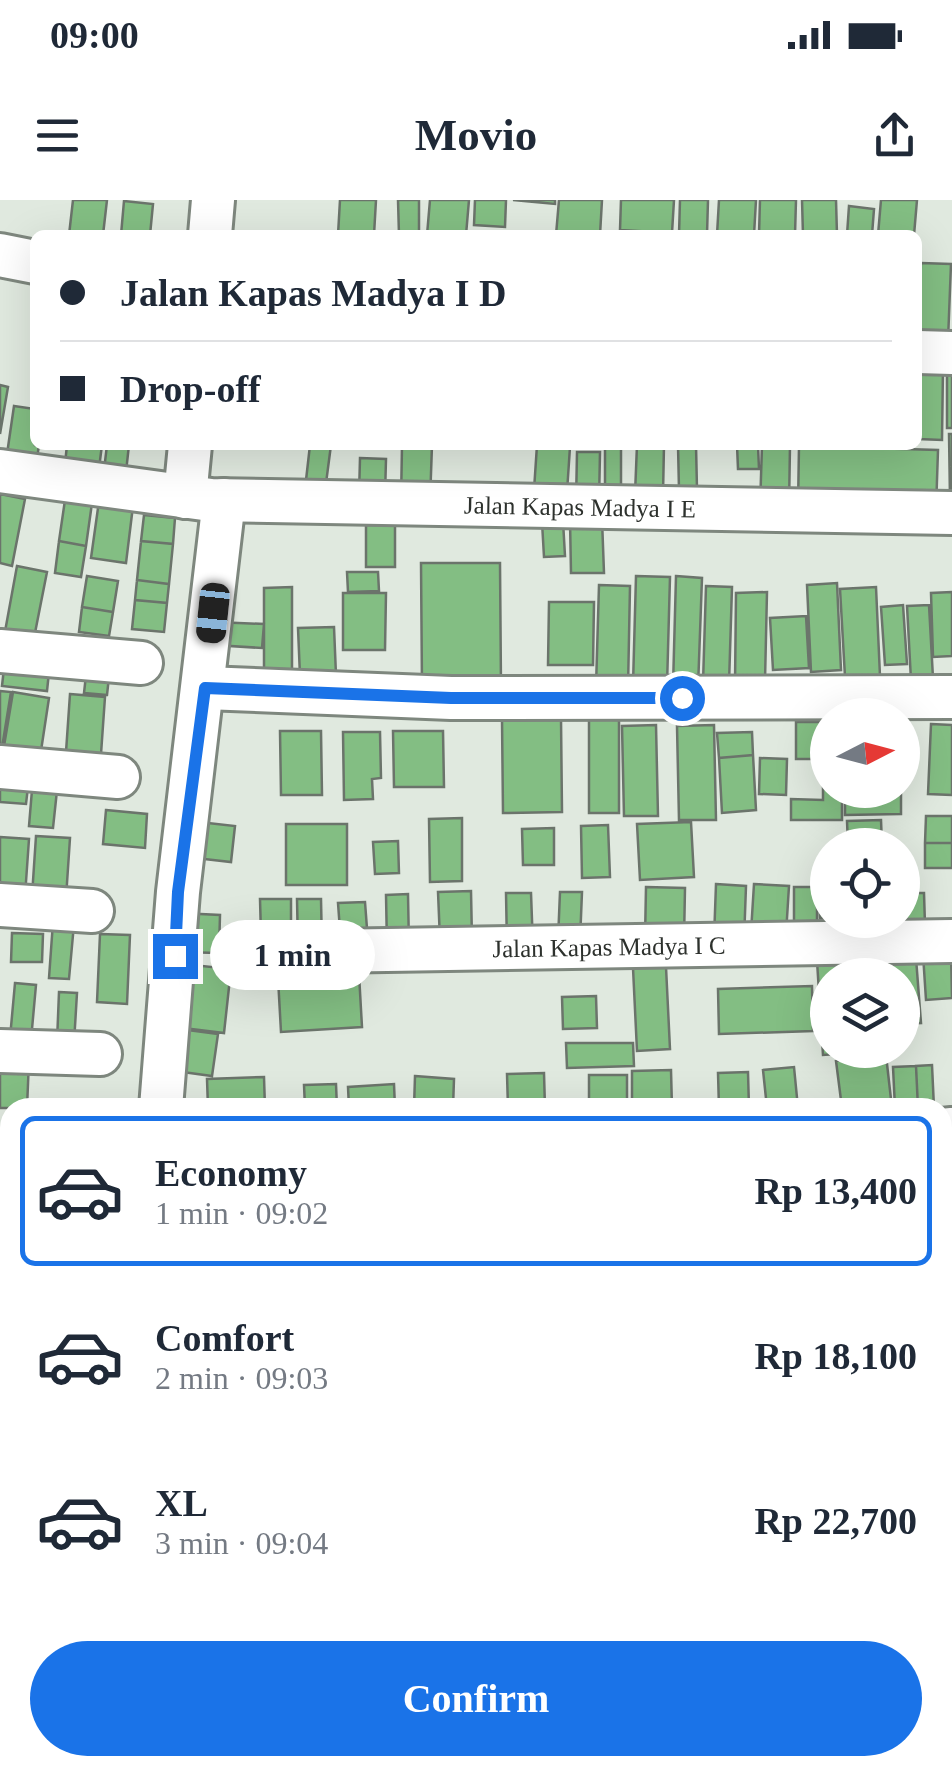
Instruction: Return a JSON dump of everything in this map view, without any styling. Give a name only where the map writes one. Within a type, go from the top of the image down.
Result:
[{"type":"street","points":[[210,230],[213,200]]},
{"type":"street","points":[[0,255],[30,261]]},
{"type":"street","points":[[922,352],[952,352]]},
{"type":"street","points":[[163,1098],[178,892],[205,688],[204,499],[191,450]]},
{"type":"street","name":"Jalan Kapas Madya I E","points":[[0,471],[204,499],[952,513]]},
{"type":"street","points":[[0,651],[141,663]]},
{"type":"street","points":[[205,688],[451,698],[952,697]]},
{"type":"street","points":[[0,767],[118,777]]},
{"type":"street","points":[[0,905],[92,910]]},
{"type":"street","name":"Jalan Kapas Madya I C","points":[[264,952],[952,941]]},
{"type":"street","points":[[0,1051],[100,1054]]},
{"type":"building","points":[[73,200],[107,200],[104,230],[70,230]]},
{"type":"building","points":[[340,200],[376,200],[374,230],[338,230]]},
{"type":"building","points":[[398,200],[419,200],[419,230],[399,230]]},
{"type":"building","points":[[430,200],[469,200],[466,230],[427,230]]},
{"type":"building","points":[[475,200],[506,200],[505,227],[474,225]]},
{"type":"building","points":[[513,200],[555,200],[555,204]]},
{"type":"building","points":[[559,200],[602,200],[600,230],[556,230]]},
{"type":"building","points":[[621,200],[674,200],[672,230],[620,230]]},
{"type":"building","points":[[680,200],[708,200],[707,230],[679,230]]},
{"type":"building","points":[[719,200],[756,200],[754,230],[717,230]]},
{"type":"building","points":[[760,200],[796,200],[795,230],[759,230]]},
{"type":"building","points":[[802,200],[836,200],[837,230],[803,230]]},
{"type":"building","points":[[881,200],[917,200],[914,230],[878,230]]},
{"type":"building","points":[[124,201],[153,204],[150,230],[121,230]]},
{"type":"building","points":[[849,206],[874,209],[872,230],[847,230]]},
{"type":"building","points":[[922,263],[951,264],[948,341],[922,340]]},
{"type":"building","points":[[947,366],[952,366],[952,428],[947,428]]},
{"type":"building","points":[[922,367],[943,368],[942,440],[922,439]]},
{"type":"building","points":[[0,385],[8,387],[0,434]]},
{"type":"building","points":[[14,406],[30,408],[30,450],[38,450],[36,465],[6,461]]},
{"type":"building","points":[[952,434],[952,499],[950,499]]},
{"type":"building","points":[[66,450],[101,450],[98,476],[64,473]]},
{"type":"building","points":[[106,450],[128,450],[126,472],[104,470]]},
{"type":"building","points":[[309,450],[330,450],[325,491],[305,489]]},
{"type":"building","points":[[402,450],[432,450],[430,502],[401,502]]},
{"type":"building","points":[[537,450],[570,450],[567,492],[534,490]]},
{"type":"building","points":[[605,450],[621,450],[621,500],[605,500]]},
{"type":"building","points":[[637,450],[664,450],[663,495],[635,494]]},
{"type":"building","points":[[678,450],[696,450],[697,489],[679,490]]},
{"type":"building","points":[[737,450],[758,450],[759,469],[738,469]]},
{"type":"building","points":[[762,450],[790,450],[789,508],[760,508]]},
{"type":"building","points":[[799,450],[938,450],[936,510],[798,506]]},
{"type":"building","points":[[577,452],[600,452],[599,503],[576,503]]},
{"type":"building","points":[[360,458],[386,459],[385,496],[359,496]]},
{"type":"building","points":[[0,494],[25,499],[12,566],[0,563]]},
{"type":"building","points":[[65,500],[92,503],[86,546],[59,541]]},
{"type":"building","points":[[99,501],[133,506],[126,563],[91,558]]},
{"type":"building","points":[[144,515],[175,518],[173,544],[141,541]]},
{"type":"building","points":[[602,519],[604,573],[571,573],[570,520]]},
{"type":"building","points":[[563,521],[565,556],[544,557],[542,522]]},
{"type":"building","points":[[366,525],[395,525],[395,567],[366,567]]},
{"type":"building","points":[[59,541],[86,546],[81,577],[55,573]]},
{"type":"building","points":[[141,541],[173,544],[169,584],[137,580]]},
{"type":"building","points":[[421,563],[500,563],[501,687],[422,688]]},
{"type":"building","points":[[17,566],[47,572],[33,643],[4,637]]},
{"type":"building","points":[[347,572],[378,572],[379,591],[348,592]]},
{"type":"building","points":[[87,576],[118,581],[113,612],[82,607]]},
{"type":"building","points":[[636,576],[670,577],[667,686],[633,685]]},
{"type":"building","points":[[676,576],[702,578],[698,688],[673,687]]},
{"type":"building","points":[[137,580],[169,584],[167,603],[135,600]]},
{"type":"building","points":[[837,583],[841,670],[811,672],[807,585]]},
{"type":"building","points":[[599,585],[630,586],[628,689],[596,687]]},
{"type":"building","points":[[706,586],[732,587],[729,684],[703,683]]},
{"type":"building","points":[[292,587],[292,686],[264,686],[264,588]]},
{"type":"building","points":[[876,587],[880,676],[845,677],[840,589]]},
{"type":"building","points":[[767,592],[765,681],[735,684],[736,593]]},
{"type":"building","points":[[952,592],[952,656],[933,657],[931,593]]},
{"type":"building","points":[[343,593],[386,593],[385,650],[343,650]]},
{"type":"building","points":[[135,600],[167,603],[164,632],[132,629]]},
{"type":"building","points":[[549,602],[594,602],[593,665],[548,665]]},
{"type":"building","points":[[903,605],[907,664],[885,665],[881,607]]},
{"type":"building","points":[[929,605],[933,678],[911,680],[907,606]]},
{"type":"building","points":[[82,607],[113,612],[109,636],[79,632]]},
{"type":"building","points":[[806,616],[809,668],[773,670],[770,618]]},
{"type":"building","points":[[215,622],[264,624],[262,648],[214,645]]},
{"type":"building","points":[[334,627],[336,675],[300,676],[298,628]]},
{"type":"building","points":[[5,659],[50,663],[47,691],[2,686]]},
{"type":"building","points":[[87,666],[110,668],[107,695],[84,693]]},
{"type":"building","points":[[0,691],[11,692],[0,760]]},
{"type":"building","points":[[13,692],[49,698],[39,764],[2,758]]},
{"type":"building","points":[[70,694],[105,697],[101,754],[66,752]]},
{"type":"building","points":[[561,718],[562,812],[503,813],[502,719]]},
{"type":"building","points":[[589,719],[619,720],[619,813],[589,813]]},
{"type":"building","points":[[796,722],[810,722],[810,759],[796,759]]},
{"type":"building","points":[[931,724],[952,725],[952,795],[928,794]]},
{"type":"building","points":[[656,725],[658,816],[624,816],[622,726]]},
{"type":"building","points":[[714,725],[716,820],[679,820],[677,726]]},
{"type":"building","points":[[280,731],[321,731],[322,795],[281,795]]},
{"type":"building","points":[[393,731],[443,731],[444,787],[394,787]]},
{"type":"building","points":[[343,732],[380,732],[381,778],[372,779],[373,799],[344,800]]},
{"type":"building","points":[[752,732],[753,755],[719,758],[717,733]]},
{"type":"building","points":[[753,755],[756,810],[722,813],[719,758]]},
{"type":"building","points":[[760,758],[787,759],[786,795],[759,794]]},
{"type":"building","points":[[0,775],[29,778],[26,804],[0,802]]},
{"type":"building","points":[[33,778],[58,781],[53,828],[29,826]]},
{"type":"building","points":[[791,799],[810,800],[810,808],[842,808],[842,820],[791,820]]},
{"type":"building","points":[[845,808],[901,808],[901,814],[845,815]]},
{"type":"building","points":[[106,810],[147,814],[145,848],[103,844]]},
{"type":"building","points":[[926,816],[952,816],[952,843],[925,843]]},
{"type":"building","points":[[462,818],[462,881],[430,882],[429,819]]},
{"type":"building","points":[[881,820],[881,828],[847,828],[847,821]]},
{"type":"building","points":[[199,822],[235,826],[231,862],[195,858]]},
{"type":"building","points":[[691,822],[694,877],[640,880],[637,824]]},
{"type":"building","points":[[286,824],[347,824],[347,885],[286,885]]},
{"type":"building","points":[[608,825],[610,877],[582,878],[581,826]]},
{"type":"building","points":[[554,828],[554,865],[523,865],[522,829]]},
{"type":"building","points":[[36,836],[70,838],[66,898],[32,896]]},
{"type":"building","points":[[0,837],[29,839],[25,896],[0,894]]},
{"type":"building","points":[[398,841],[399,873],[375,874],[373,842]]},
{"type":"building","points":[[925,843],[952,843],[952,868],[925,868]]},
{"type":"building","points":[[716,884],[746,886],[744,941],[714,939]]},
{"type":"building","points":[[754,884],[789,886],[786,934],[751,932]]},
{"type":"building","points":[[646,887],[685,888],[684,940],[645,939]]},
{"type":"building","points":[[794,887],[810,887],[810,929],[794,929]]},
{"type":"building","points":[[471,891],[472,939],[440,940],[438,892]]},
{"type":"building","points":[[560,892],[582,892],[580,941],[558,940]]},
{"type":"building","points":[[506,893],[531,893],[533,947],[507,947]]},
{"type":"building","points":[[920,893],[924,893],[925,925],[920,925]]},
{"type":"building","points":[[408,894],[409,946],[387,947],[386,895]]},
{"type":"building","points":[[260,899],[291,899],[291,934],[261,935]]},
{"type":"building","points":[[297,899],[321,899],[322,948],[298,948]]},
{"type":"building","points":[[365,902],[368,942],[341,944],[338,903]]},
{"type":"building","points":[[180,913],[220,915],[219,953],[179,952]]},
{"type":"building","points":[[53,922],[74,924],[69,979],[49,978]]},
{"type":"building","points":[[12,933],[43,934],[42,962],[11,962]]},
{"type":"building","points":[[100,934],[130,935],[127,1004],[97,1002]]},
{"type":"building","points":[[951,952],[952,998],[926,1000],[923,954]]},
{"type":"building","points":[[183,964],[231,969],[224,1033],[175,1027]]},
{"type":"building","points":[[666,967],[670,1049],[637,1051],[633,968]]},
{"type":"building","points":[[359,974],[362,1027],[281,1032],[278,978]]},
{"type":"building","points":[[15,983],[36,985],[31,1040],[10,1038]]},
{"type":"building","points":[[810,986],[810,1031],[719,1034],[718,989]]},
{"type":"building","points":[[59,992],[77,993],[74,1043],[57,1042]]},
{"type":"building","points":[[596,996],[597,1028],[563,1029],[562,997]]},
{"type":"building","points":[[180,1029],[218,1034],[212,1076],[175,1071]]},
{"type":"building","points":[[566,1043],[633,1043],[634,1066],[567,1068]]},
{"type":"building","points":[[0,1058],[29,1060],[27,1098],[0,1098]]},
{"type":"building","points":[[932,1065],[934,1098],[918,1098],[916,1068]]},
{"type":"building","points":[[794,1067],[797,1098],[766,1098],[763,1070]]},
{"type":"building","points":[[837,1068],[887,1068],[891,1098],[841,1098]]},
{"type":"building","points":[[893,1068],[916,1068],[918,1098],[895,1098]]},
{"type":"building","points":[[671,1070],[672,1098],[632,1098],[632,1071]]},
{"type":"building","points":[[748,1072],[749,1098],[719,1098],[718,1073]]},
{"type":"building","points":[[544,1073],[545,1098],[508,1098],[507,1074]]},
{"type":"building","points":[[589,1075],[627,1075],[627,1098],[589,1098]]},
{"type":"building","points":[[415,1076],[454,1079],[453,1098],[414,1098]]},
{"type":"building","points":[[264,1077],[265,1098],[208,1098],[207,1079]]},
{"type":"building","points":[[336,1084],[337,1098],[305,1098],[304,1085]]},
{"type":"building","points":[[394,1084],[395,1098],[349,1098],[348,1087]]},
{"type":"route","points":[[175,956],[178,892],[205,688],[451,698],[682,698]]}]
